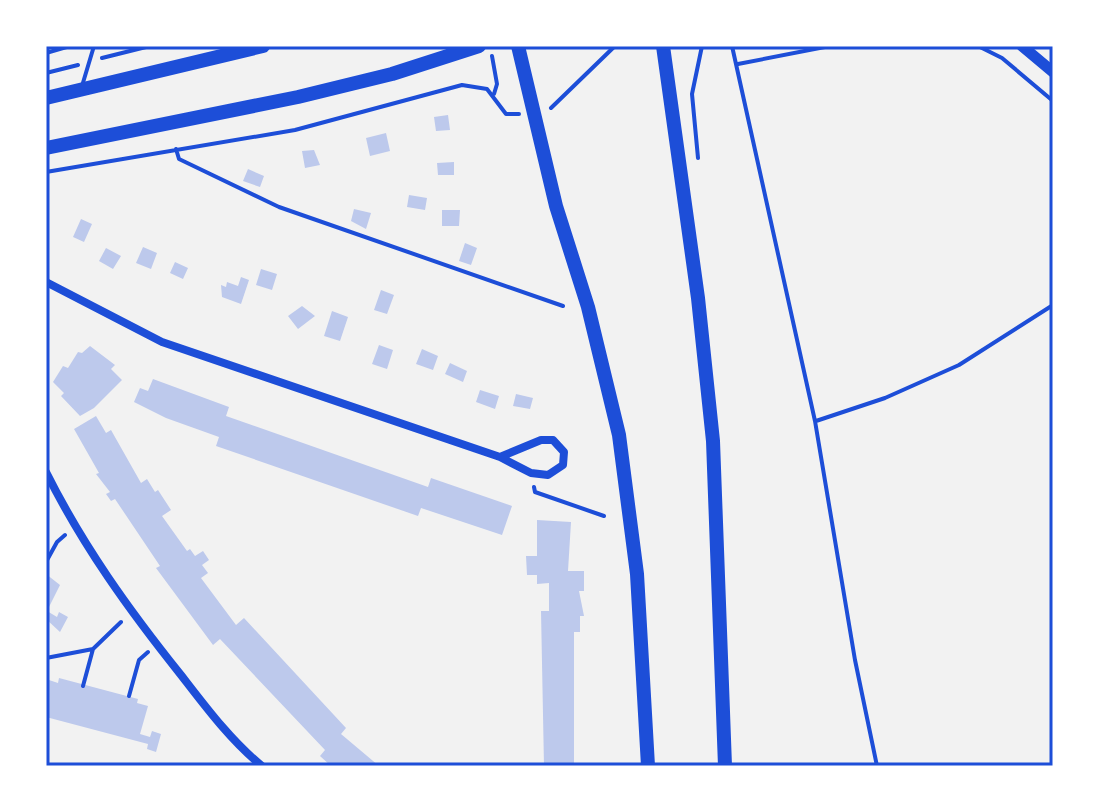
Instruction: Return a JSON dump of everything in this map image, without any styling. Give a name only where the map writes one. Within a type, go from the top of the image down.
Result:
[{"type":"main road","points":[[46,98],[262,46]]},
{"type":"main road","points":[[46,148],[298,97],[392,74],[479,46]]},
{"type":"main road","points":[[518,46],[556,206],[588,307],[619,435],[637,574],[648,766]]},
{"type":"main road","points":[[663,46],[698,298],[713,441],[725,766]]},
{"type":"street","points":[[1025,47],[1053,72]]},
{"type":"street","points":[[46,282],[162,342],[500,457],[531,473],[548,475],[563,465],[564,452],[553,440],[541,440],[500,457]]},
{"type":"street","points":[[46,472],[74,529],[132,615],[247,754],[262,766]]},
{"type":"lane","points":[[46,53],[70,46]]},
{"type":"lane","points":[[81,90],[94,46]]},
{"type":"path","points":[[490,46],[497,84],[494,94]]},
{"type":"path","points":[[547,110],[615,46]]},
{"type":"path","points":[[732,46],[815,421],[855,660],[877,766]]},
{"type":"path","points":[[738,64],[830,46]]},
{"type":"path","points":[[978,46],[1002,58],[1053,101]]},
{"type":"path","points":[[46,172],[295,130],[462,85],[475,85],[494,94],[506,114],[516,115]]},
{"type":"path","points":[[176,149],[179,159],[279,207],[563,306]]},
{"type":"path","points":[[815,421],[885,398],[959,365],[1053,305]]},
{"type":"path","points":[[531,473],[535,492],[604,516]]},
{"type":"path","points":[[46,562],[57,542],[74,529]]},
{"type":"path","points":[[83,686],[93,649],[132,615]]},
{"type":"path","points":[[129,696],[139,660],[157,645]]},
{"type":"path","points":[[46,658],[93,649]]},
{"type":"building","points":[[448,115],[450,130],[436,131],[434,117]]},
{"type":"building","points":[[386,133],[390,151],[370,156],[366,138]]},
{"type":"building","points":[[314,150],[320,165],[305,168],[302,151]]},
{"type":"building","points":[[454,162],[454,175],[438,175],[437,163]]},
{"type":"building","points":[[248,169],[264,176],[260,187],[243,181]]},
{"type":"building","points":[[409,195],[427,198],[425,210],[407,207]]},
{"type":"building","points":[[354,209],[371,213],[366,229],[351,221]]},
{"type":"building","points":[[442,210],[460,210],[459,226],[442,226]]},
{"type":"building","points":[[81,219],[92,224],[84,242],[73,237]]},
{"type":"building","points":[[465,243],[477,248],[471,265],[459,261]]},
{"type":"building","points":[[143,247],[157,253],[151,269],[136,263]]},
{"type":"building","points":[[106,248],[121,256],[113,269],[99,261]]},
{"type":"building","points":[[175,262],[188,268],[183,279],[170,273]]},
{"type":"building","points":[[261,269],[277,274],[272,290],[256,285]]},
{"type":"building","points":[[241,277],[249,280],[241,304],[222,297],[221,285],[226,287],[227,282],[238,286]]},
{"type":"building","points":[[381,290],[394,295],[387,314],[374,310]]},
{"type":"building","points":[[302,306],[315,316],[298,329],[288,316]]},
{"type":"building","points":[[332,311],[348,317],[340,341],[324,336]]},
{"type":"building","points":[[379,345],[393,350],[387,369],[372,364]]},
{"type":"building","points":[[90,346],[115,365],[111,369],[122,380],[94,408],[80,416],[61,396],[64,393],[53,382],[63,366],[68,368],[78,352],[82,353]]},
{"type":"building","points":[[422,349],[438,356],[433,370],[416,364]]},
{"type":"building","points":[[450,363],[467,371],[463,382],[445,374]]},
{"type":"building","points":[[153,379],[229,407],[226,416],[428,487],[431,478],[512,506],[502,535],[421,508],[418,516],[216,446],[219,437],[166,418],[134,402],[140,388],[148,391]]},
{"type":"building","points":[[480,390],[499,396],[495,409],[476,402]]},
{"type":"building","points":[[516,394],[533,398],[530,409],[513,406]]},
{"type":"building","points":[[96,416],[106,433],[111,430],[141,483],[147,479],[155,492],[158,490],[171,510],[162,516],[187,551],[190,549],[195,556],[203,551],[209,560],[202,565],[208,573],[201,578],[236,625],[244,618],[346,728],[341,734],[379,766],[331,766],[320,756],[325,750],[220,639],[213,645],[156,568],[160,566],[115,499],[111,501],[106,494],[110,492],[96,474],[99,473],[74,429]]},
{"type":"building","points":[[537,520],[571,522],[568,571],[584,571],[584,591],[579,591],[584,616],[580,616],[580,632],[574,632],[574,766],[544,766],[541,611],[549,611],[549,583],[537,584],[537,575],[527,575],[526,556],[537,556]]},
{"type":"building","points":[[46,574],[60,585],[47,611],[57,617],[59,612],[68,617],[60,632],[46,619]]},
{"type":"building","points":[[59,678],[138,699],[137,703],[148,706],[140,734],[150,737],[152,731],[161,734],[156,752],[147,749],[148,744],[46,717],[46,679],[58,683]]}]
